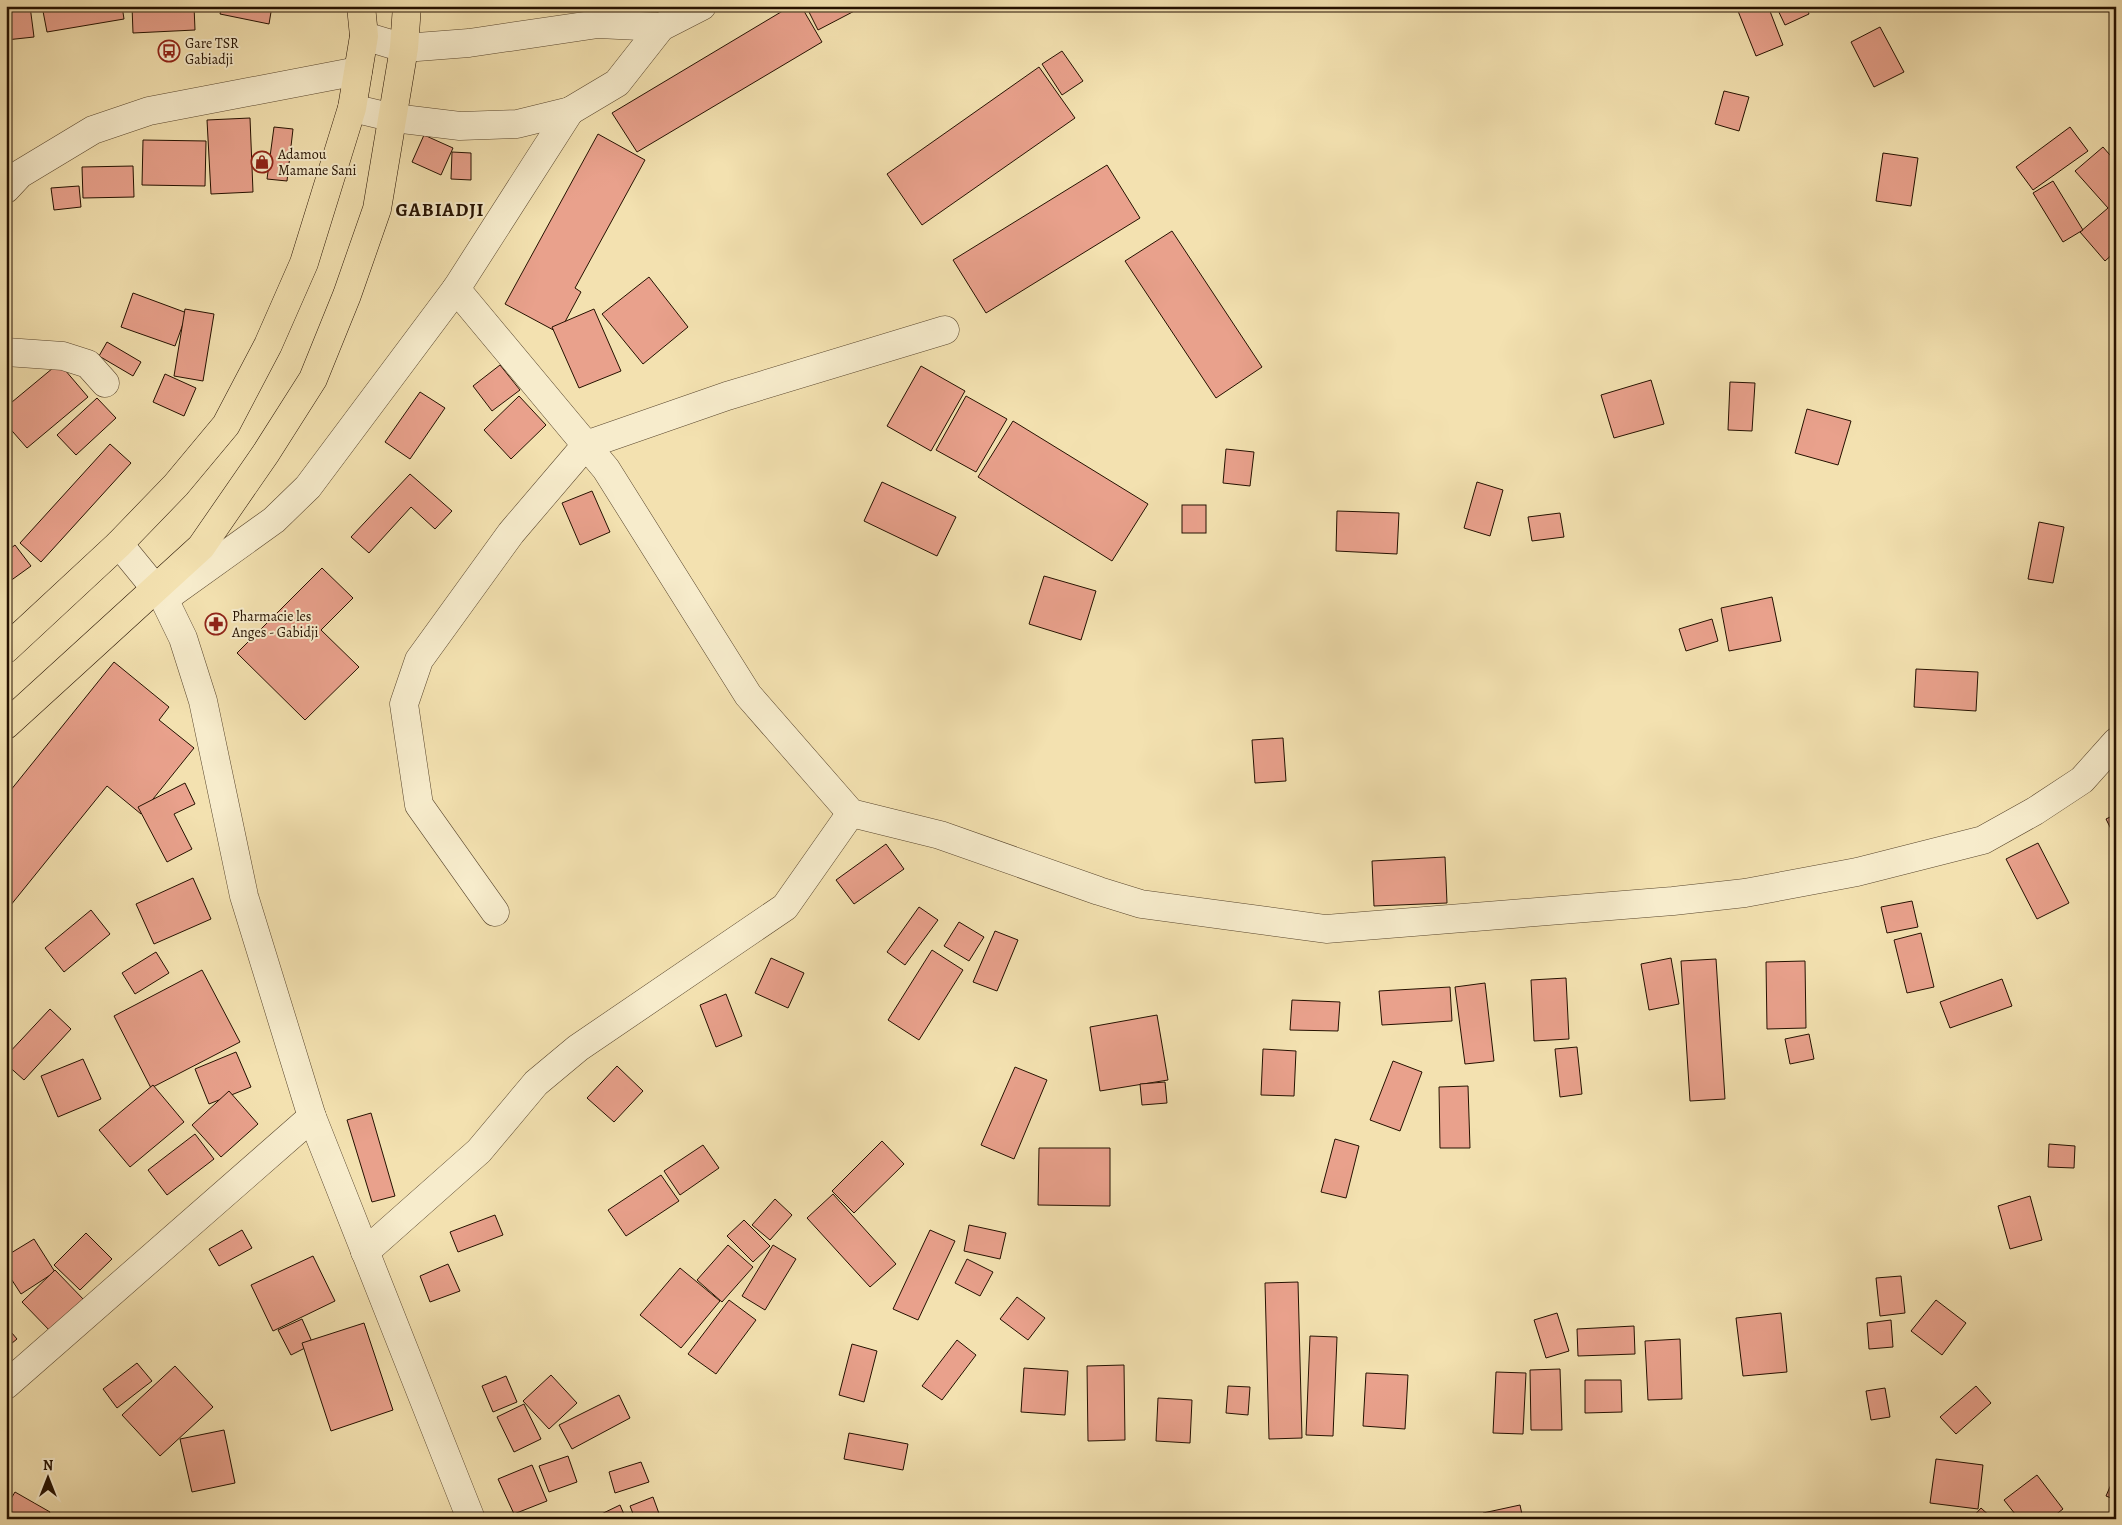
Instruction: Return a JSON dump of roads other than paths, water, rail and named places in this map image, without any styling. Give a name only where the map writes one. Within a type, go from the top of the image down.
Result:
[{"type":"main road","points":[[6,649],[118,544],[176,485],[226,425],[268,345],[304,262],[352,108],[364,36],[361,6]]},
{"type":"main road","points":[[6,725],[160,594],[201,547],[266,453],[313,378],[347,295],[377,210],[394,118],[404,48],[407,6]]},
{"type":"street","points":[[352,108],[394,118],[460,126],[517,124],[570,111],[617,83],[661,27],[702,6]]},
{"type":"street","points":[[364,36],[404,48],[469,44],[598,24],[661,27]]},
{"type":"street","points":[[6,189],[20,174],[93,130],[140,114],[231,94],[358,71]]},
{"type":"street","points":[[160,594],[274,520],[308,486],[456,289],[570,111]]},
{"type":"street","points":[[456,289],[606,469],[748,694],[851,813],[940,835],[1141,904],[1326,929],[1672,901],[1745,893],[1857,872],[1983,840],[2034,811],[2082,780],[2116,742]]},
{"type":"street","points":[[495,912],[419,805],[404,704],[419,660],[512,533],[586,445],[728,396],[945,330]]},
{"type":"street","points":[[6,352],[63,356],[88,364],[105,384]]},
{"type":"street","points":[[118,544],[160,594],[184,638],[203,701],[244,896],[312,1117],[471,1519]]},
{"type":"street","points":[[365,1252],[479,1151],[536,1083],[578,1048],[785,907],[851,813]]},
{"type":"street","points":[[6,1384],[312,1117]]},
{"type":"place","name":"Gare TSR Gabiadji","points":[[169,51]]},
{"type":"place","name":"Adamou Mamane Sani","points":[[262,162]]},
{"type":"place","name":"Pharmacie les Anges - Gabidji","points":[[216,624]]},
{"type":"district","name":"GABIADJI","points":[[440,209]]}]
